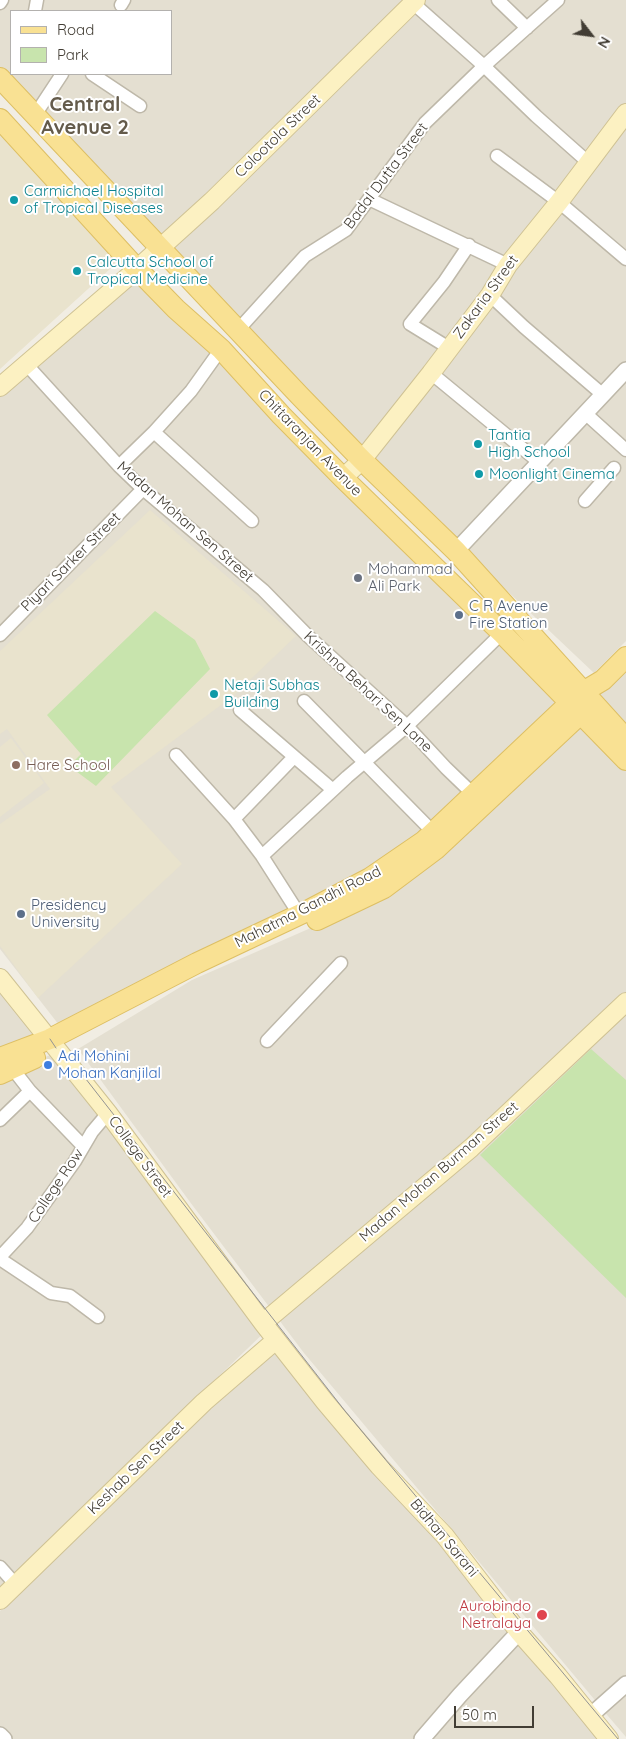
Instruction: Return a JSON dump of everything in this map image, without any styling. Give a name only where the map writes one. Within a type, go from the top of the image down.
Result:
[{"type":"main road","name":"Colootola Street","points":[[0,387],[137,269],[212,201],[415,2]]},
{"type":"main road","points":[[0,78],[159,248],[362,460],[456,550],[589,707],[626,739]]},
{"type":"main road","name":"Zakaria Street","points":[[343,478],[362,460],[431,373],[490,295],[508,265],[559,202],[626,113]]},
{"type":"main road","name":"Chittaranjan Avenue","points":[[0,120],[137,269],[176,309],[221,349],[281,415],[343,478],[502,633],[589,707],[626,760]]},
{"type":"main road","name":"Mahatma Gandhi Road","points":[[3,1062],[53,1044],[384,888],[436,849],[589,707],[602,680],[626,657]]},
{"type":"main road","name":"Mahatma Gandhi Road","points":[[53,1044],[197,963],[370,878],[424,841],[473,794],[589,707]]},
{"type":"main road","name":"College Street","points":[[0,978],[108,1113],[266,1320],[276,1340]]},
{"type":"main road","name":"Madan Mohan Burman Street","points":[[266,1320],[471,1148],[626,1002]]},
{"type":"main road","name":"Keshab Sen Street","points":[[0,1600],[204,1402],[276,1340]]},
{"type":"main road","name":"Bidhan Sarani","points":[[276,1340],[379,1466],[445,1536],[519,1632],[558,1676],[609,1739]]},
{"type":"street","points":[[498,0],[527,28]]},
{"type":"street","name":"Badal Dutta Street","points":[[238,330],[305,256],[346,230],[422,126],[484,66],[558,0]]},
{"type":"street","points":[[415,2],[589,163]]},
{"type":"street","points":[[35,115],[61,75]]},
{"type":"street","points":[[94,75],[140,106]]},
{"type":"street","points":[[497,156],[559,202],[626,259]]},
{"type":"street","points":[[369,199],[508,265]]},
{"type":"street","points":[[449,348],[410,324],[444,282],[469,245]]},
{"type":"street","points":[[490,295],[602,394]]},
{"type":"street","points":[[118,466],[154,432],[191,391],[221,349]]},
{"type":"street","name":"Madan Mohan Sen Street","points":[[26,364],[118,466],[143,490],[263,590]]},
{"type":"street","points":[[456,550],[626,370]]},
{"type":"street","points":[[431,373],[539,462]]},
{"type":"street","points":[[585,413],[626,450]]},
{"type":"street","points":[[154,432],[252,521]]},
{"type":"street","points":[[585,501],[614,468]]},
{"type":"street","name":"Piyari Sarker Street","points":[[0,635],[143,490]]},
{"type":"street","name":"Krishna Behari Sen Lane","points":[[263,590],[308,636],[407,726],[473,794]]},
{"type":"street","points":[[262,856],[333,790],[407,726],[502,633]]},
{"type":"street","points":[[304,701],[433,832]]},
{"type":"street","points":[[240,710],[333,790]]},
{"type":"street","points":[[176,755],[234,819],[262,856],[299,914]]},
{"type":"street","points":[[234,819],[294,757]]},
{"type":"street","points":[[266,1040],[341,963]]},
{"type":"street","points":[[3,1062],[83,1146]]},
{"type":"street","points":[[0,1120],[30,1091]]},
{"type":"street","name":"College Row","points":[[0,1258],[27,1228],[92,1132],[108,1113]]},
{"type":"street","points":[[0,1258],[51,1293],[70,1296],[98,1317]]},
{"type":"street","points":[[0,1567],[16,1585]]},
{"type":"street","points":[[422,1739],[519,1632]]},
{"type":"street","points":[[590,1716],[626,1684]]},
{"type":"street","points":[[0,1734],[4,1739]]},
{"type":"shaded area","points":[[0,0],[411,0],[156,241],[0,72]]},
{"type":"shaded area","points":[[422,0],[626,0],[626,641],[594,673],[259,356],[157,251]]},
{"type":"shaded area","points":[[0,121],[121,259],[0,369]]},
{"type":"shaded area","points":[[143,263],[570,696],[382,866],[59,1025],[0,949],[0,388]]},
{"type":"shaded area","points":[[150,510],[296,636],[233,696],[111,787],[182,864],[38,998],[0,946],[0,824],[50,789],[7,729],[0,734],[0,651]]},
{"type":"shaded area","points":[[626,655],[626,724],[590,690]]},
{"type":"shaded area","points":[[579,721],[626,766],[626,1682],[599,1705],[304,1353],[78,1049],[192,980],[313,927]]},
{"type":"shaded area","name":"Hare School","points":[[11,738],[44,783],[0,817],[0,747]]},
{"type":"shaded area","points":[[0,981],[43,1033],[0,1050]]},
{"type":"shaded area","points":[[57,1052],[274,1323],[0,1587],[0,1077]]},
{"type":"shaded area","points":[[280,1341],[609,1739],[0,1739],[0,1611]]},
{"type":"shaded area","points":[[626,1686],[626,1737],[602,1709]]},
{"type":"green space","points":[[155,611],[195,640],[210,669],[96,786],[69,766],[81,754],[47,715]]},
{"type":"green space","points":[[591,1049],[626,1080],[626,1298],[480,1155]]},
{"type":"tram line","points":[[50,1039],[56,1048]]},
{"type":"tram line","points":[[82,1074],[345,1411],[618,1739]]},
{"type":"place","name":"Carmichael Hospital of Tropical Diseases","points":[[14,200]]},
{"type":"place","name":"Calcutta School of Tropical Medicine","points":[[77,271]]},
{"type":"place","name":"Tantia High School","points":[[478,444]]},
{"type":"place","name":"Moonlight Cinema","points":[[479,474]]},
{"type":"place","name":"Mohammad Ali Park","points":[[358,578]]},
{"type":"place","name":"C R Avenue Fire Station","points":[[459,615]]},
{"type":"place","name":"Netaji Subhas Building","points":[[214,694]]},
{"type":"place","name":"Hare School","points":[[16,765]]},
{"type":"place","name":"Presidency University","points":[[21,914]]},
{"type":"place","name":"Adi Mohini Mohan Kanjilal","points":[[48,1065]]},
{"type":"place","name":"Aurobindo Netralaya","points":[[542,1615]]},
{"type":"district","name":"Central Avenue 2","points":[[85,116]]}]
